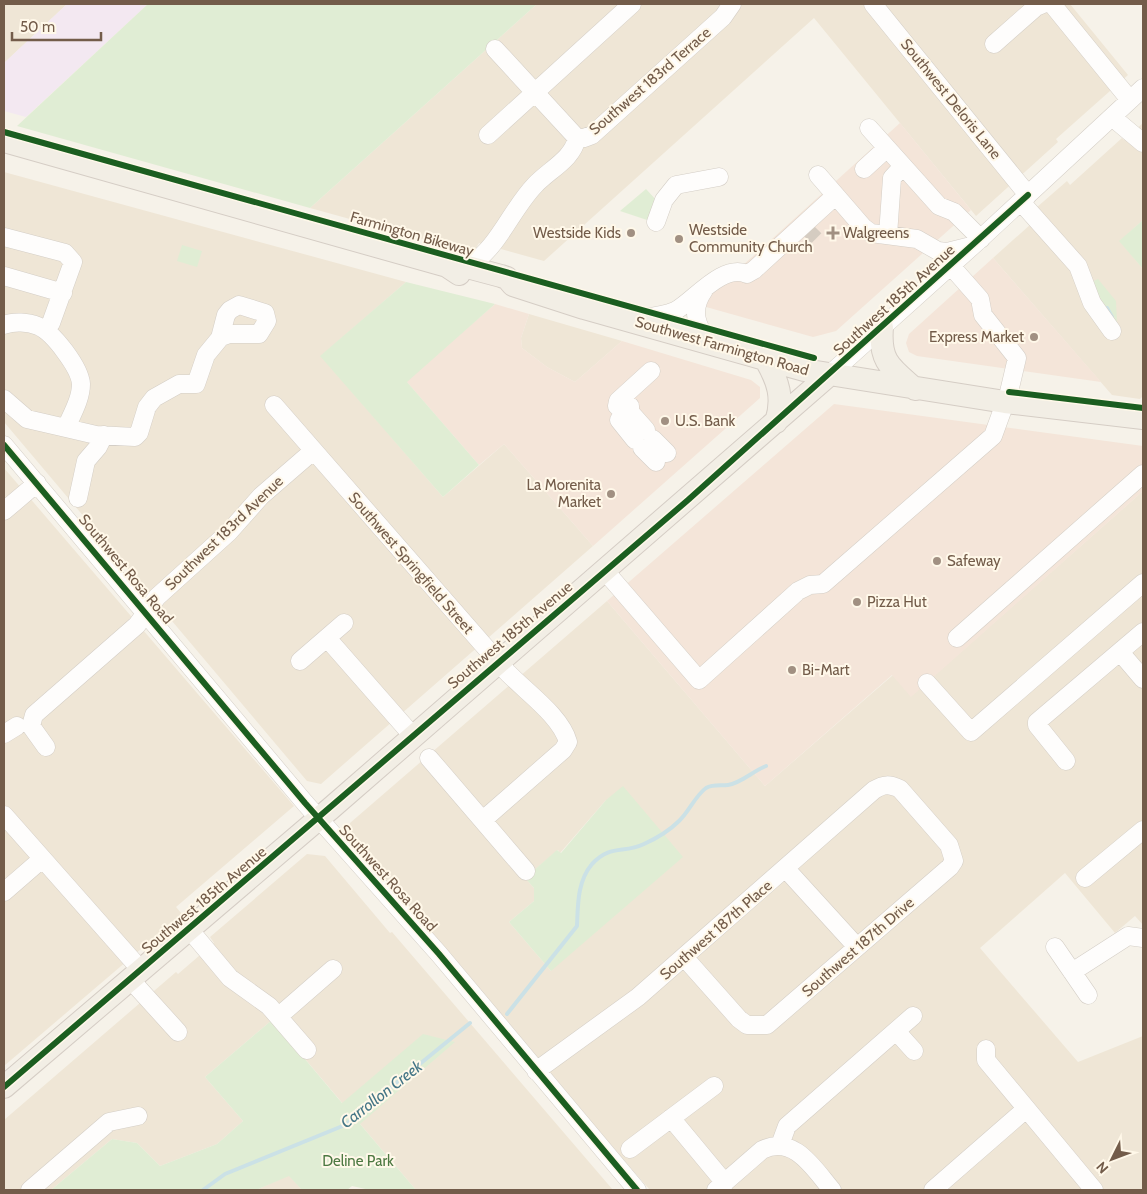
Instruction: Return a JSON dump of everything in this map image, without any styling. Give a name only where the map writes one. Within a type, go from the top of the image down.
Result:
[{"type":"main road","name":"Southwest Farmington Road","points":[[4,141],[457,267],[455,273],[502,287],[507,281],[627,320],[766,360],[829,375],[915,389],[1143,418]]},
{"type":"main road","points":[[882,328],[883,358],[890,368],[915,389]]},
{"type":"main road","points":[[766,360],[776,379],[780,396],[776,422]]},
{"type":"main road","name":"Southwest 185th Avenue","points":[[4,1087],[319,818],[497,661],[605,571],[829,375]]},
{"type":"street","points":[[488,135],[632,4]]},
{"type":"street","name":"Southwest 183rd Terrace","points":[[457,267],[476,262],[493,244],[535,185],[574,150],[577,138],[592,135],[723,17],[732,4]]},
{"type":"street","name":"Southwest Deloris Lane","points":[[873,4],[1078,266],[1092,303],[1112,331]]},
{"type":"street","points":[[994,44],[1036,7],[1043,4]]},
{"type":"street","points":[[1052,4],[1130,100]]},
{"type":"street","points":[[495,49],[577,138]]},
{"type":"street","name":"Southwest 185th Avenue","points":[[829,375],[951,266],[1143,88]]},
{"type":"street","points":[[1112,117],[1143,144]]},
{"type":"street","points":[[818,175],[867,231],[917,238],[932,248],[946,252],[977,242],[960,217],[952,210],[946,210],[940,206],[869,128]]},
{"type":"street","points":[[864,168],[887,148]]},
{"type":"street","points":[[888,235],[892,178],[903,166]]},
{"type":"street","points":[[656,222],[664,200],[676,185],[719,177]]},
{"type":"street","points":[[774,253],[794,246],[810,232],[838,199]]},
{"type":"street","points":[[627,320],[671,313],[718,279],[735,271],[747,274],[838,199]]},
{"type":"street","points":[[4,237],[70,256],[73,266],[51,323],[45,330]]},
{"type":"street","points":[[493,244],[493,264],[507,281]]},
{"type":"street","points":[[605,571],[699,680],[798,592],[810,585],[823,584],[993,436],[1006,402],[1017,358],[983,315],[980,299],[951,266]]},
{"type":"street","points":[[4,276],[63,293]]},
{"type":"street","points":[[705,288],[696,306],[696,320],[710,343]]},
{"type":"street","points":[[4,324],[30,324],[45,330],[75,365],[80,376],[79,397],[66,428]]},
{"type":"street","points":[[4,400],[27,419],[104,435],[135,437],[139,433],[147,407],[154,398],[179,384],[196,384],[206,355],[221,337]]},
{"type":"street","points":[[651,371],[618,401],[622,408],[630,406],[630,412],[644,439],[662,458]]},
{"type":"street","name":"Southwest Springfield Street","points":[[274,405],[497,661],[527,694],[542,705],[566,733],[568,742],[563,750],[483,820]]},
{"type":"street","points":[[78,498],[86,461],[98,448],[104,435]]},
{"type":"street","name":"Southwest Rosa Road","points":[[4,445],[319,818],[439,954],[637,1190]]},
{"type":"street","name":"Southwest 183rd Avenue","points":[[46,747],[31,726],[34,716],[137,625],[156,597],[229,532],[261,496],[313,451]]},
{"type":"street","points":[[957,638],[1143,474]]},
{"type":"street","points":[[4,511],[37,483]]},
{"type":"street","points":[[927,683],[971,732],[1143,583]]},
{"type":"street","points":[[300,661],[344,622]]},
{"type":"street","points":[[1066,761],[1037,726],[1037,722],[1143,632]]},
{"type":"street","points":[[327,638],[412,736]]},
{"type":"street","points":[[1120,652],[1143,679]]},
{"type":"street","points":[[429,758],[526,872]]},
{"type":"street","name":"Southwest 187th Place","points":[[536,1071],[638,997],[874,790],[890,784]]},
{"type":"street","name":"Southwest 187th Drive","points":[[684,957],[739,1019],[747,1025],[767,1025],[775,1020],[950,867],[954,861],[949,845],[900,789],[890,784]]},
{"type":"street","points":[[4,815],[136,975],[178,1032]]},
{"type":"street","points":[[1085,878],[1143,830]]},
{"type":"street","points":[[4,892],[42,860]]},
{"type":"street","points":[[786,869],[857,947]]},
{"type":"street","points":[[189,929],[230,978],[269,1006],[307,1050]]},
{"type":"street","points":[[1072,972],[1128,936],[1143,938]]},
{"type":"street","points":[[1055,947],[1088,995]]},
{"type":"street","points":[[279,1016],[333,969]]},
{"type":"street","points":[[780,1145],[787,1126],[913,1016]]},
{"type":"street","points":[[896,1031],[914,1052]]},
{"type":"street","points":[[986,1049],[986,1060],[1094,1190]]},
{"type":"street","points":[[630,1149],[714,1086]]},
{"type":"street","points":[[933,1190],[1026,1109]]},
{"type":"street","points":[[30,1190],[109,1122],[138,1116]]},
{"type":"street","points":[[671,1118],[720,1186],[762,1150],[771,1145],[780,1145],[792,1147],[801,1154],[832,1190]]},
{"type":"shaded area","points":[[4,4],[67,4],[4,63]]},
{"type":"shaded area","points":[[67,4],[148,4],[26,117],[4,111],[4,63]]},
{"type":"shaded area","points":[[537,4],[1070,4],[1128,75],[1056,139],[1058,142],[976,216],[814,18],[544,261],[479,243],[473,253],[310,208]]},
{"type":"shaded area","points":[[900,123],[971,210],[836,331],[813,337],[699,305]]},
{"type":"shaded area","points":[[1143,123],[1143,220],[1120,241],[1143,269],[1143,396],[1140,399],[1112,395],[993,258],[1041,215],[1036,208],[1067,181],[1070,185],[1122,138],[1124,140]]},
{"type":"shaded area","points":[[4,172],[406,282],[321,356],[443,497],[504,444],[593,546],[321,784],[307,781],[4,422]]},
{"type":"shaded area","points":[[993,258],[1101,382],[917,356],[909,352],[906,343],[909,334]]},
{"type":"shaded area","points":[[495,304],[529,314],[521,338],[522,348],[547,367],[575,382],[622,341],[751,380],[760,387],[760,398],[593,546],[504,444],[479,465],[406,381]]},
{"type":"shaded area","points":[[529,314],[622,341],[575,382],[547,367],[522,348],[521,338]]},
{"type":"shaded area","points":[[834,404],[1143,446],[1143,491],[911,697],[892,675],[765,786],[607,601]]},
{"type":"shaded area","points":[[4,468],[294,806],[176,907],[182,914],[4,1066]]},
{"type":"shaded area","points":[[1143,491],[1143,925],[1135,916],[1115,933],[1065,873],[980,948],[1078,1062],[1143,1036],[1143,1190],[650,1190],[498,1017],[349,837],[350,823],[607,601],[765,786],[893,675],[911,696]],"holes":[[[606,800],[551,971],[509,922],[534,901],[534,888],[525,878],[558,850],[560,853]]]},
{"type":"shaded area","points":[[307,854],[325,856],[613,1190],[416,1190],[272,1020],[205,1077],[243,1121],[217,1144],[160,1166],[137,1143],[112,1139],[51,1190],[4,1190],[4,1120],[176,972],[178,974],[214,943],[210,937]]},
{"type":"shaded area","points":[[289,1175],[302,1190],[256,1190]]},
{"type":"green space","points":[[148,4],[537,4],[310,208],[17,126]]},
{"type":"green space","points":[[646,189],[658,202],[650,221],[620,211]]},
{"type":"green space","points":[[1143,220],[1143,269],[1119,241]]},
{"type":"green space","points":[[182,245],[202,251],[197,267],[177,261]]},
{"type":"green space","points":[[1098,279],[1116,301],[1117,323],[1094,297],[1091,282]]},
{"type":"green space","points":[[406,282],[495,304],[407,382],[479,465],[443,497],[320,356]]},
{"type":"green space","points":[[623,786],[683,857],[551,971],[509,922],[534,901],[534,888],[525,878],[557,850],[561,853],[606,800]]},
{"type":"green space","name":"Deline Park","points":[[272,1020],[342,1103],[423,1034],[455,1042],[360,1124],[416,1190],[370,1190],[352,1186],[347,1190],[302,1190],[289,1176],[256,1190],[51,1190],[112,1139],[137,1143],[160,1166],[217,1144],[243,1121],[205,1077]]},
{"type":"waterway","points":[[1107,308],[1112,317]]},
{"type":"waterway","name":"Carrollon Creek","points":[[507,1014],[577,926],[581,886],[583,878],[592,864],[605,854],[637,847],[662,834],[683,817],[706,788],[733,784],[766,766]]},
{"type":"waterway","name":"Carrollon Creek","points":[[203,1190],[225,1174],[345,1125],[470,1023]]},
{"type":"tunnel","points":[[805,237],[815,227]]},
{"type":"cycle path","name":"Farmington Bikeway","points":[[4,132],[814,358]]},
{"type":"cycle path","points":[[4,1087],[688,500],[1028,195]]},
{"type":"cycle path","points":[[1009,392],[1143,408]]},
{"type":"cycle path","points":[[4,445],[305,803],[439,954],[637,1190]]},
{"type":"place","name":"Westside Kids","points":[[631,233]]},
{"type":"place","name":"Walgreens","points":[[833,233]]},
{"type":"place","name":"Westside Community Church","points":[[679,239]]},
{"type":"place","name":"Express Market","points":[[1034,337]]},
{"type":"place","name":"U.S. Bank","points":[[665,421]]},
{"type":"place","name":"La Morenita Market","points":[[611,494]]},
{"type":"place","name":"Safeway","points":[[937,561]]},
{"type":"place","name":"Pizza Hut","points":[[857,602]]},
{"type":"place","name":"Bi-Mart","points":[[792,670]]}]
